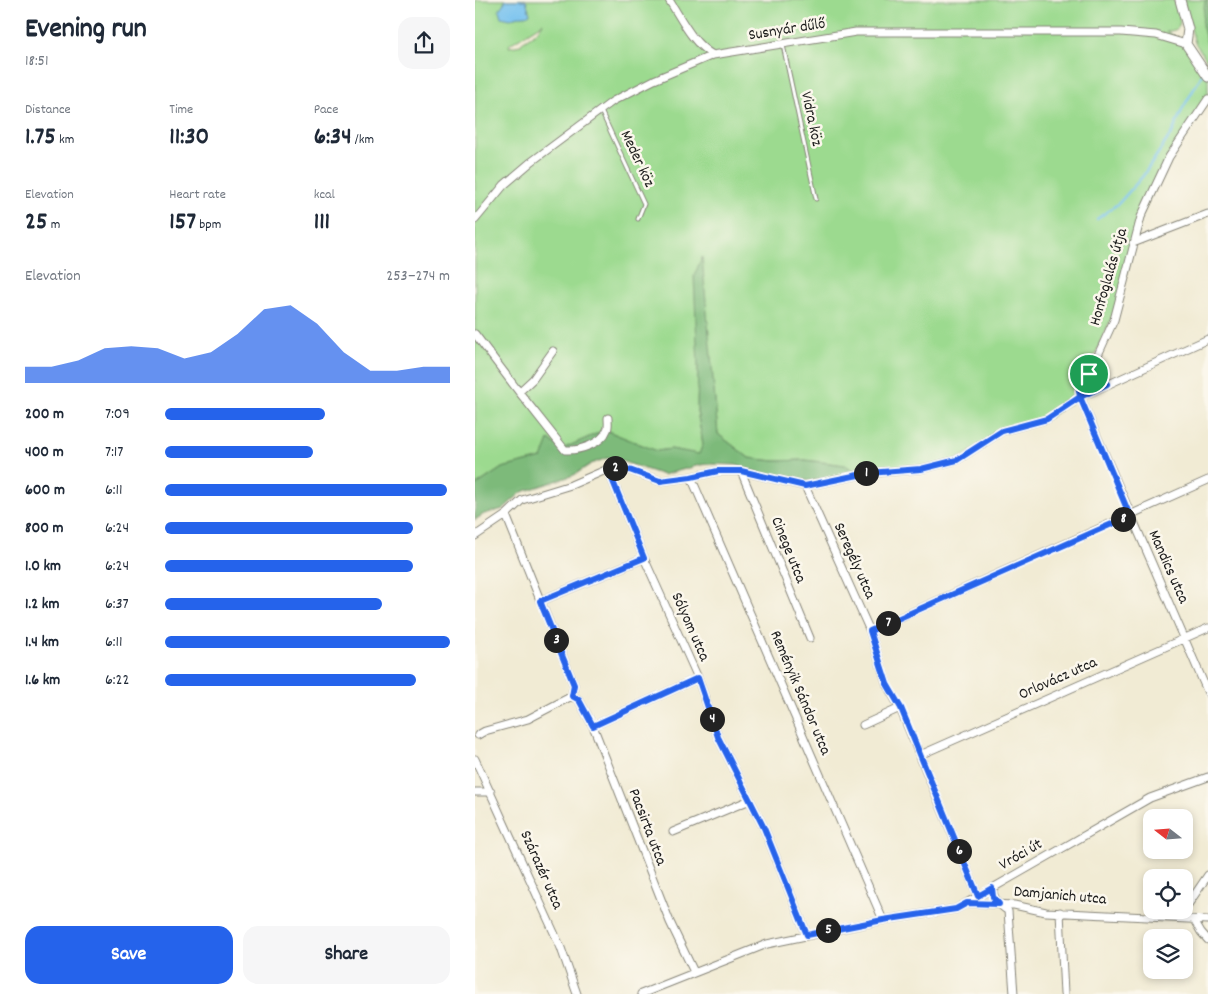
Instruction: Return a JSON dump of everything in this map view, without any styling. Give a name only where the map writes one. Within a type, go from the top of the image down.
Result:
[{"type":"street","points":[[669,0],[695,41],[702,49],[713,56]]},
{"type":"street","points":[[1180,0],[1188,29],[1186,44],[1207,76]]},
{"type":"street","name":"Susnyár dűlő","points":[[475,220],[504,185],[531,162],[613,102],[654,80],[713,56],[856,32],[1111,32],[1156,35],[1186,44]]},
{"type":"street","name":"Honfoglalás útja","points":[[1080,397],[1079,390],[1089,374],[1113,320],[1141,217],[1169,156],[1208,99]]},
{"type":"street","points":[[1133,243],[1208,214]]},
{"type":"street","points":[[475,334],[565,450],[590,445],[600,440],[608,430],[608,418]]},
{"type":"street","points":[[475,536],[506,515],[522,500],[571,485],[608,469],[621,467],[660,481],[718,471],[741,471],[805,486],[868,473],[921,469],[957,460],[1002,431],[1047,419],[1080,397],[1208,340]]},
{"type":"street","points":[[519,392],[533,379],[553,351]]},
{"type":"street","points":[[1089,374],[1100,382],[1107,384]]},
{"type":"street","name":"Mandics utca","points":[[1080,397],[1208,693]]},
{"type":"street","name":"Sólyom utca","points":[[608,469],[644,558],[698,678],[718,737],[764,828],[807,935]]},
{"type":"street","name":"Cinege utca","points":[[741,471],[810,638]]},
{"type":"street","name":"Reményik Sándor utca","points":[[691,477],[883,920]]},
{"type":"street","points":[[870,631],[1208,480]]},
{"type":"street","name":"Seregély utca","points":[[805,486],[870,631],[887,684],[901,708],[978,896]]},
{"type":"street","points":[[476,735],[528,719],[572,696],[574,685],[506,515]]},
{"type":"street","points":[[540,601],[644,558]]},
{"type":"street","name":"Orlovácz utca","points":[[920,755],[1208,628]]},
{"type":"street","points":[[593,726],[698,678]]},
{"type":"street","name":"Pacsirta utca","points":[[572,696],[579,700],[593,726],[670,922],[694,972]]},
{"type":"street","points":[[863,724],[901,708]]},
{"type":"street","name":"Szárazér utca","points":[[475,759],[561,948],[577,994]]},
{"type":"street","name":"Vróci út","points":[[641,994],[767,944],[883,920],[956,909],[1150,798],[1208,778]]},
{"type":"street","points":[[475,792],[491,792]]},
{"type":"street","points":[[673,832],[750,800]]},
{"type":"street","points":[[1193,897],[1208,875]]},
{"type":"street","points":[[992,888],[993,897],[1008,910],[1014,994]]},
{"type":"street","name":"Damjanich utca","points":[[967,903],[1014,905],[1046,912],[1143,916]]},
{"type":"street","points":[[1060,912],[1064,994]]},
{"type":"street","name":"Damjanich utca","points":[[1186,919],[1208,920]]},
{"type":"street","points":[[1194,920],[1208,940]]},
{"type":"lane","name":"Vidra köz","points":[[783,44],[815,199]]},
{"type":"lane","name":"Meder köz","points":[[600,111],[644,204],[638,219]]},
{"type":"green space","points":[[475,0],[1174,0],[1180,21],[1179,25],[1173,31],[1166,31],[1193,48],[1208,68],[1208,99],[1169,157],[1141,217],[1120,299],[1079,390],[1080,397],[1047,419],[1002,431],[957,460],[921,469],[856,475],[856,472],[845,465],[805,460],[774,461],[749,458],[718,434],[701,258],[697,411],[703,444],[699,455],[671,449],[657,451],[605,430],[542,458],[502,468],[475,486]],"holes":[[[543,23],[536,33],[522,42],[521,45],[509,47],[510,44]]]},
{"type":"green space","points":[[1183,0],[1208,0],[1208,62],[1195,43]]},
{"type":"green space","points":[[1205,0],[1208,0],[1208,47],[1202,25]]},
{"type":"green space","points":[[702,257],[718,434],[749,458],[774,461],[805,460],[845,465],[856,472],[810,481],[778,479],[736,465],[710,464],[663,475],[607,458],[591,464],[574,475],[522,492],[503,509],[484,514],[475,520],[475,486],[502,468],[542,458],[549,440],[562,449],[605,430],[657,451],[671,449],[699,454],[703,444],[697,411],[698,366],[694,276]]},
{"type":"water","points":[[506,0],[526,0],[530,14],[511,19],[501,17],[499,10]]},
{"type":"waterway","points":[[1097,219],[1119,203],[1143,176],[1173,131],[1183,108],[1203,73]]},
{"type":"route","points":[[1089,374],[1079,390],[1080,397],[1047,419],[1002,431],[957,460],[921,469],[856,474],[805,486],[741,471],[718,471],[660,481],[621,467],[608,469],[644,558],[540,601],[574,685],[572,696],[579,700],[593,726],[698,678],[718,737],[764,828],[807,935],[883,920],[956,909],[967,903],[999,904],[993,897],[992,888],[978,896],[901,708],[887,684],[870,631],[1130,516],[1080,397],[1107,384],[1095,380],[1089,374]]}]
